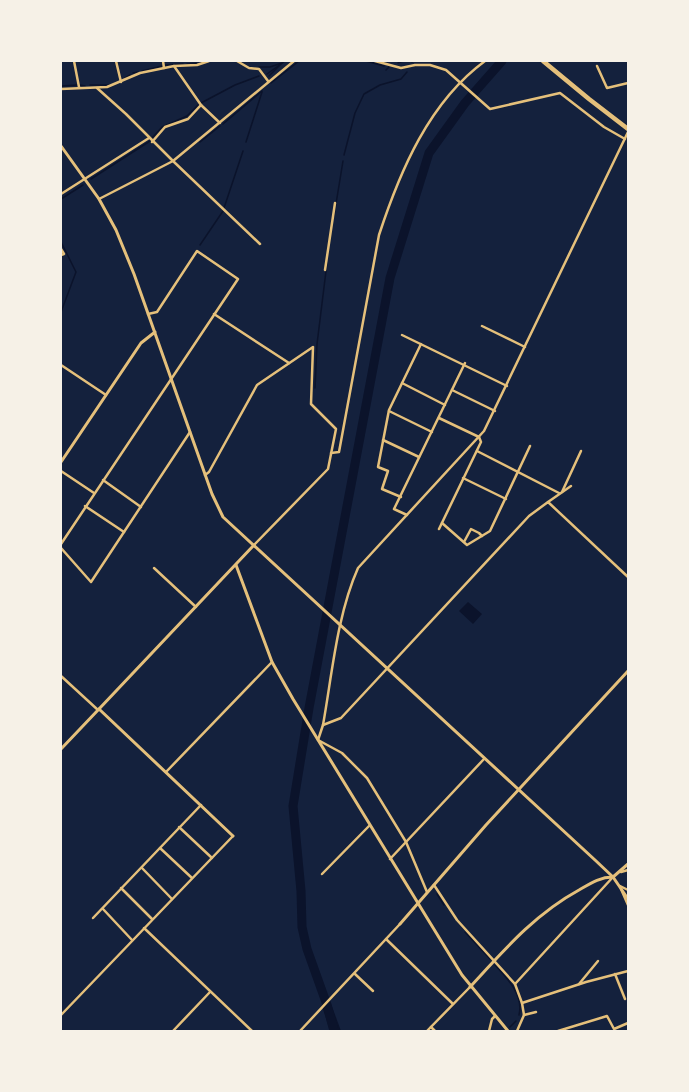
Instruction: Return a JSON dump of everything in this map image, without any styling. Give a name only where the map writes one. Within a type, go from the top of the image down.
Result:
[{"type":"highway","points":[[545,63],[628,129]]},
{"type":"street","points":[[74,61],[79,87]]},
{"type":"street","points":[[116,61],[121,82]]},
{"type":"street","points":[[163,61],[164,68]]},
{"type":"street","points":[[61,89],[79,87],[97,88],[121,82],[140,73],[209,61]]},
{"type":"street","points":[[237,61],[249,68],[259,69],[268,81]]},
{"type":"street","points":[[99,199],[173,161],[294,61]]},
{"type":"street","points":[[375,61],[401,68],[415,65],[430,65],[446,70],[490,109],[560,93],[604,127],[625,139]]},
{"type":"street","points":[[331,453],[339,452],[379,235],[390,204],[407,163],[434,114],[461,84],[485,61]]},
{"type":"street","points":[[174,66],[201,105],[220,123]]},
{"type":"street","points":[[597,66],[607,88],[628,84]]},
{"type":"street","points":[[97,88],[126,114],[152,142],[260,244]]},
{"type":"street","points":[[152,142],[165,127],[188,119],[201,105]]},
{"type":"street","points":[[318,740],[323,725],[341,626],[353,578],[358,568],[479,438],[495,411],[628,132]]},
{"type":"street","points":[[61,194],[149,138]]},
{"type":"street","points":[[61,146],[99,199],[116,230],[155,332],[206,475],[223,517],[613,877],[628,899]]},
{"type":"street","points":[[325,270],[335,203]]},
{"type":"street","points":[[61,249],[64,254],[61,255]]},
{"type":"street","points":[[61,544],[238,279],[197,251],[157,312],[148,314]]},
{"type":"street","points":[[214,314],[289,362]]},
{"type":"street","points":[[482,326],[525,347]]},
{"type":"street","points":[[61,462],[141,343],[155,332]]},
{"type":"street","points":[[402,335],[507,386]]},
{"type":"street","points":[[401,497],[382,489],[388,471],[378,467],[389,410],[421,344]]},
{"type":"street","points":[[61,749],[254,545],[325,474],[328,469],[336,429],[311,404],[313,347],[257,385],[206,475]]},
{"type":"street","points":[[407,515],[394,509],[464,364]]},
{"type":"street","points":[[61,365],[106,395]]},
{"type":"street","points":[[402,383],[444,405]]},
{"type":"street","points":[[452,390],[495,411]]},
{"type":"street","points":[[389,410],[432,432]]},
{"type":"street","points":[[439,418],[479,438],[481,442],[439,529]]},
{"type":"street","points":[[61,548],[91,582],[190,432]]},
{"type":"street","points":[[383,440],[419,457]]},
{"type":"street","points":[[442,523],[467,545],[490,531],[530,446]]},
{"type":"street","points":[[477,451],[561,493]]},
{"type":"street","points":[[561,493],[581,451]]},
{"type":"street","points":[[61,471],[94,493]]},
{"type":"street","points":[[463,478],[506,499]]},
{"type":"street","points":[[103,480],[141,506]]},
{"type":"street","points":[[323,725],[341,718],[529,516],[571,486]]},
{"type":"street","points":[[548,502],[628,576]]},
{"type":"street","points":[[85,506],[124,532]]},
{"type":"street","points":[[464,542],[471,529],[482,536]]},
{"type":"street","points":[[236,565],[272,662],[293,699],[369,826],[470,987],[508,1031]]},
{"type":"street","points":[[154,568],[196,607]]},
{"type":"street","points":[[166,772],[272,662]]},
{"type":"street","points":[[300,1031],[355,974],[518,790],[628,671]]},
{"type":"street","points":[[61,676],[166,772],[232,836],[61,1015]]},
{"type":"street","points":[[318,740],[342,753],[360,769],[406,842],[427,892]]},
{"type":"street","points":[[390,860],[484,758]]},
{"type":"street","points":[[93,918],[201,805]]},
{"type":"street","points":[[322,874],[369,826]]},
{"type":"street","points":[[179,827],[212,858]]},
{"type":"street","points":[[160,848],[192,878]]},
{"type":"street","points":[[622,872],[628,864]]},
{"type":"street","points":[[142,868],[172,899]]},
{"type":"street","points":[[515,984],[613,877],[628,870]]},
{"type":"street","points":[[427,1031],[524,929],[557,902],[603,877],[613,877]]},
{"type":"street","points":[[434,885],[458,920],[515,984],[522,1003],[524,1015],[517,1031]]},
{"type":"street","points":[[620,886],[628,890]]},
{"type":"street","points":[[620,886],[628,905]]},
{"type":"street","points":[[121,888],[152,919]]},
{"type":"street","points":[[103,908],[132,940]]},
{"type":"street","points":[[144,928],[252,1031]]},
{"type":"street","points":[[386,939],[453,1004]]},
{"type":"street","points":[[579,984],[598,961]]},
{"type":"street","points":[[522,1003],[579,984],[628,971]]},
{"type":"street","points":[[355,974],[373,990]]},
{"type":"street","points":[[616,974],[625,999]]},
{"type":"street","points":[[173,1031],[210,992]]},
{"type":"street","points":[[524,1015],[536,1012]]},
{"type":"street","points":[[488,1031],[492,1019],[495,1016]]},
{"type":"street","points":[[558,1031],[607,1016],[614,1029],[628,1023]]},
{"type":"street","points":[[431,1027],[435,1031]]},
{"type":"water","points":[[468,602],[482,614],[473,624],[459,611]]},
{"type":"water","points":[[330,1001],[341,1031],[330,1031],[323,1009]]},
{"type":"waterway","points":[[267,74],[285,61]]},
{"type":"waterway","points":[[271,83],[299,61]]},
{"type":"waterway","points":[[366,61],[384,66]]},
{"type":"waterway","points":[[398,63],[403,61]]},
{"type":"waterway","points":[[334,1031],[327,1005],[307,949],[302,927],[301,891],[293,806],[309,708],[390,278],[429,153],[465,103],[502,61]]},
{"type":"waterway","points":[[187,64],[197,63]]},
{"type":"waterway","points":[[259,67],[270,67],[282,63]]},
{"type":"waterway","points":[[165,65],[183,64]]},
{"type":"waterway","points":[[269,76],[281,64]]},
{"type":"waterway","points":[[142,71],[162,66]]},
{"type":"waterway","points":[[386,70],[389,67]]},
{"type":"waterway","points":[[133,73],[138,72]]},
{"type":"waterway","points":[[344,155],[355,113],[364,94],[380,85],[401,79],[407,72]]},
{"type":"waterway","points":[[125,78],[130,75]]},
{"type":"waterway","points":[[201,103],[235,85],[259,76]]},
{"type":"waterway","points":[[61,86],[77,85]]},
{"type":"waterway","points":[[80,85],[85,86]]},
{"type":"waterway","points":[[90,85],[110,85]]},
{"type":"waterway","points":[[223,124],[262,91]]},
{"type":"waterway","points":[[246,142],[262,92]]},
{"type":"waterway","points":[[152,138],[162,127],[187,116],[198,105]]},
{"type":"waterway","points":[[200,142],[220,126]]},
{"type":"waterway","points":[[91,179],[150,141]]},
{"type":"waterway","points":[[224,208],[243,151]]},
{"type":"waterway","points":[[334,216],[343,161]]},
{"type":"waterway","points":[[61,199],[83,185]]},
{"type":"waterway","points":[[200,245],[223,211]]},
{"type":"waterway","points":[[61,242],[76,272],[61,312]]},
{"type":"waterway","points":[[315,388],[317,344],[327,263]]},
{"type":"waterway","points":[[437,894],[444,905]]},
{"type":"waterway","points":[[465,932],[490,959]]},
{"type":"waterway","points":[[495,965],[509,981],[517,994],[520,1008],[519,1015]]},
{"type":"waterway","points":[[510,1027],[516,1021]]}]
